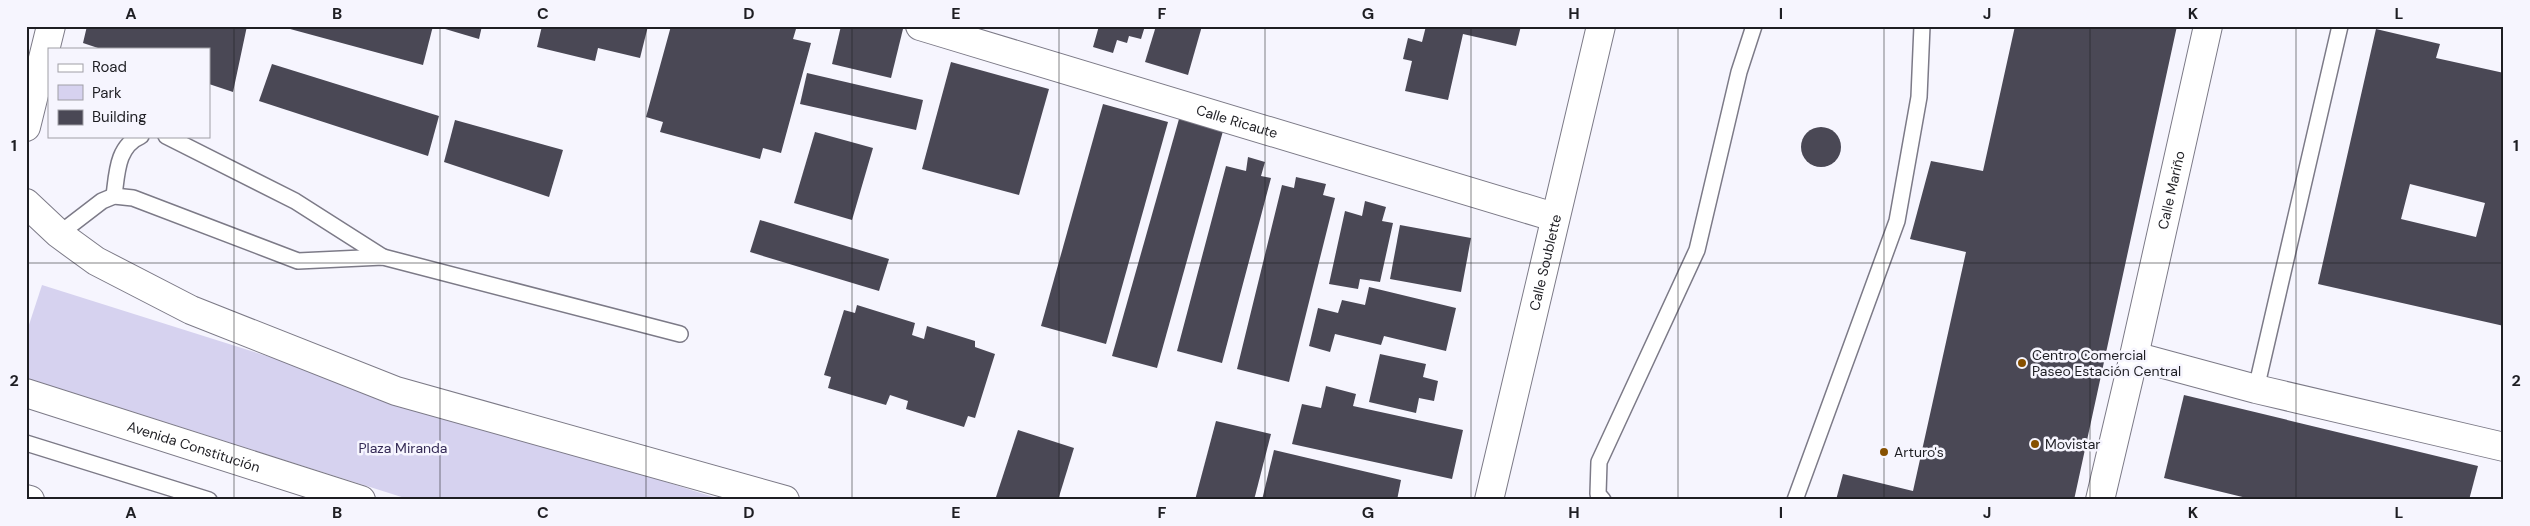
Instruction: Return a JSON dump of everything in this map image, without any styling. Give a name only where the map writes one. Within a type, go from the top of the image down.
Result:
[{"type":"street","points":[[26,127],[51,26]]},
{"type":"street","name":"Calle Ricaute","points":[[920,26],[1554,217]]},
{"type":"street","name":"Calle Soublette","points":[[1489,500],[1554,217],[1601,26]]},
{"type":"street","name":"Calle Mariño","points":[[2100,500],[2208,26]]},
{"type":"street","points":[[26,203],[59,234],[96,261],[191,310],[396,391],[785,500]]},
{"type":"street","points":[[2134,356],[2256,389],[2504,447]]},
{"type":"street","name":"Avenida Constitución","points":[[26,393],[362,500]]},
{"type":"street","points":[[26,499],[30,500]]},
{"type":"lane","points":[[1603,500],[1598,494],[1599,462],[1697,250],[1739,72],[1754,26]]},
{"type":"lane","points":[[1796,500],[1897,221],[1919,97],[1922,26]]},
{"type":"lane","points":[[2256,389],[2340,26]]},
{"type":"lane","points":[[114,196],[118,168],[125,146],[136,138]]},
{"type":"lane","points":[[170,138],[294,201],[383,257]]},
{"type":"lane","points":[[59,234],[102,201],[114,196],[133,198],[298,261],[383,257],[680,334]]},
{"type":"lane","points":[[26,442],[209,500]]},
{"type":"green space","name":"Plaza Miranda","points":[[42,285],[723,500],[411,500],[26,378],[26,334]]},
{"type":"building","points":[[87,26],[247,26],[233,92],[210,84],[210,48],[98,48],[83,43]]},
{"type":"building","points":[[279,26],[433,26],[423,65]]},
{"type":"building","points":[[435,26],[482,26],[479,39]]},
{"type":"building","points":[[542,26],[648,26],[640,58],[598,48],[595,61],[537,47]]},
{"type":"building","points":[[671,26],[787,26],[796,29],[793,39],[811,43],[781,153],[763,148],[760,159],[660,132],[663,122],[646,117]]},
{"type":"building","points":[[841,26],[892,26],[903,29],[891,78],[832,64]]},
{"type":"building","points":[[1099,26],[1145,26],[1141,39],[1129,36],[1127,43],[1117,40],[1113,53],[1093,47]]},
{"type":"building","points":[[1156,26],[1202,26],[1188,75],[1145,62]]},
{"type":"building","points":[[1426,26],[1521,26],[1516,46],[1463,34],[1448,100],[1405,91],[1412,61],[1403,59],[1408,38],[1422,42]]},
{"type":"building","name":"Centro Comercial Paseo Estación Central","points":[[2015,26],[2177,26],[2074,500],[1836,500],[1843,474],[1913,491],[1966,252],[1910,239],[1931,161],[1983,171]]},
{"type":"building","points":[[2376,29],[2440,44],[2436,58],[2504,73],[2504,326],[2318,284]],"holes":[[[2410,184],[2485,203],[2476,237],[2401,219]]]},
{"type":"building","points":[[951,62],[1049,89],[1019,195],[922,169]]},
{"type":"building","points":[[272,64],[439,116],[428,156],[259,101]]},
{"type":"building","points":[[807,73],[923,100],[916,130],[800,104]]},
{"type":"building","points":[[1103,104],[1168,122],[1106,344],[1041,326]]},
{"type":"building","points":[[1179,119],[1223,131],[1157,368],[1112,356]]},
{"type":"building","points":[[455,120],[563,150],[549,197],[444,162]]},
{"type":"building","points":[[1825,127],[1832,130],[1838,136],[1841,147],[1840,155],[1832,164],[1825,167],[1817,167],[1810,164],[1802,155],[1801,143],[1804,136],[1813,128]]},
{"type":"building","points":[[815,132],[873,148],[852,220],[794,203]]},
{"type":"building","points":[[1248,157],[1265,162],[1261,176],[1271,178],[1222,363],[1177,351],[1226,166],[1246,171]]},
{"type":"building","points":[[1296,177],[1326,184],[1323,195],[1335,198],[1289,382],[1237,369],[1282,185],[1294,188]]},
{"type":"building","points":[[1365,201],[1386,207],[1382,221],[1393,223],[1380,282],[1360,279],[1358,289],[1329,284],[1345,211],[1362,216]]},
{"type":"building","points":[[760,220],[889,259],[879,291],[750,252]]},
{"type":"building","points":[[1400,225],[1471,238],[1461,292],[1390,279]]},
{"type":"building","points":[[1369,287],[1456,308],[1446,351],[1384,336],[1381,345],[1335,334],[1330,352],[1309,346],[1318,308],[1338,313],[1342,300],[1365,305]]},
{"type":"building","points":[[857,305],[915,323],[912,335],[924,339],[927,326],[975,341],[975,347],[995,354],[975,418],[968,416],[964,427],[906,409],[908,401],[890,395],[886,405],[828,388],[831,377],[824,375],[844,310],[855,313]]},
{"type":"building","points":[[1380,354],[1426,364],[1423,377],[1438,381],[1434,401],[1419,398],[1416,413],[1369,402]]},
{"type":"building","points":[[1326,386],[1356,394],[1353,406],[1463,430],[1452,479],[1292,444],[1302,404],[1321,408]]},
{"type":"building","points":[[2184,395],[2478,466],[2469,500],[2255,500],[2164,478]]},
{"type":"building","points":[[1216,421],[1271,434],[1254,500],[1195,500]]},
{"type":"building","points":[[1018,430],[1074,448],[1058,500],[995,500]]},
{"type":"building","points":[[1274,450],[1401,480],[1397,500],[1262,500]]},
{"type":"place","name":"Centro Comercial Paseo Estación Central","points":[[2022,363]]},
{"type":"place","name":"Movistar","points":[[2035,444]]},
{"type":"place","name":"Arturo's","points":[[1884,452]]}]
